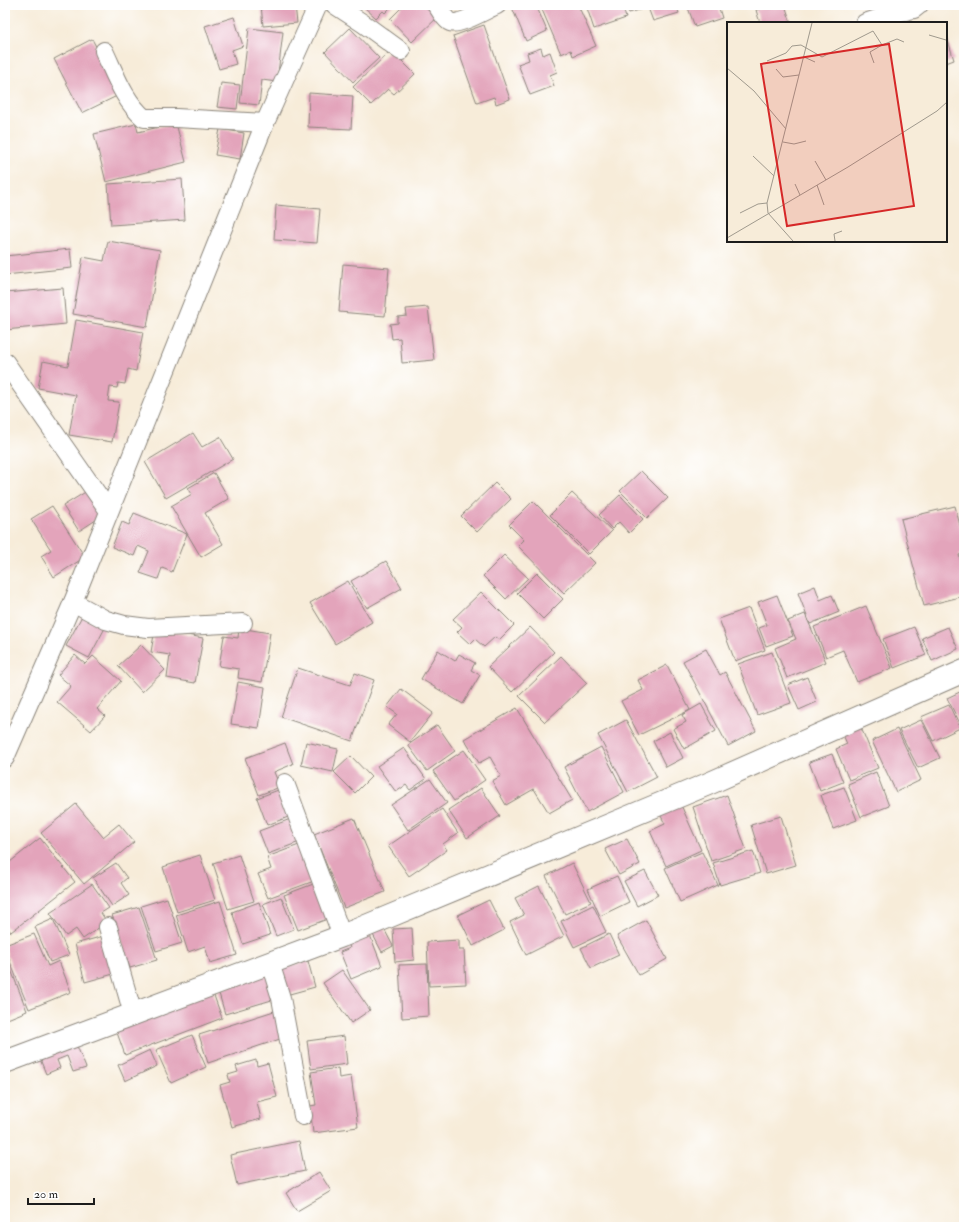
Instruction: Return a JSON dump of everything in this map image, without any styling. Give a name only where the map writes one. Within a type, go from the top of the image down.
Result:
[{"type":"street","points":[[5,758],[73,602],[265,123],[318,5]]},
{"type":"street","points":[[335,5],[401,51]]},
{"type":"street","points":[[436,5],[451,23],[458,22],[497,5]]},
{"type":"street","points":[[868,22],[914,9],[919,5]]},
{"type":"street","points":[[104,51],[127,100],[144,118],[176,118],[265,123]]},
{"type":"street","points":[[5,362],[109,511]]},
{"type":"street","points":[[73,602],[106,620],[124,625],[148,628],[243,623]]},
{"type":"street","points":[[5,1062],[342,936],[708,784],[964,671]]},
{"type":"street","points":[[285,783],[342,936]]},
{"type":"street","points":[[108,927],[133,1014]]},
{"type":"street","points":[[270,963],[282,998],[303,1116]]},
{"type":"building","points":[[261,5],[295,5],[297,23],[263,26]]},
{"type":"building","points":[[365,5],[393,5],[385,13],[383,11],[376,18],[364,7]]},
{"type":"building","points":[[404,5],[434,5],[442,13],[412,42],[390,19]]},
{"type":"building","points":[[511,5],[536,5],[547,31],[526,41]]},
{"type":"building","points":[[540,5],[578,5],[596,46],[573,56],[571,50],[561,54]]},
{"type":"building","points":[[586,5],[622,5],[626,18],[594,29]]},
{"type":"building","points":[[626,5],[645,5],[646,8],[629,13]]},
{"type":"building","points":[[647,5],[676,5],[679,13],[653,21]]},
{"type":"building","points":[[687,5],[718,5],[722,18],[695,27]]},
{"type":"building","points":[[773,5],[785,5],[791,22],[760,22],[756,10]]},
{"type":"building","points":[[234,17],[243,46],[232,50],[236,64],[219,69],[205,26]]},
{"type":"building","points":[[484,25],[510,99],[496,104],[494,97],[477,103],[453,36]]},
{"type":"building","points":[[249,28],[283,32],[277,82],[262,80],[259,105],[240,103]]},
{"type":"building","points":[[350,28],[379,58],[353,82],[325,52]]},
{"type":"building","points":[[947,37],[954,60],[947,63]]},
{"type":"building","points":[[92,39],[121,94],[82,113],[54,59]]},
{"type":"building","points":[[541,48],[543,55],[550,52],[557,72],[550,75],[554,86],[530,95],[518,64],[529,60],[527,53]]},
{"type":"building","points":[[391,50],[415,74],[394,94],[388,89],[371,105],[353,87]]},
{"type":"building","points":[[221,83],[240,85],[237,109],[217,107]]},
{"type":"building","points":[[309,93],[353,96],[351,129],[308,127]]},
{"type":"building","points":[[176,123],[186,162],[106,182],[94,134],[136,124],[138,132]]},
{"type":"building","points":[[220,129],[244,133],[240,159],[215,155]]},
{"type":"building","points":[[182,179],[185,220],[111,225],[108,184]]},
{"type":"building","points":[[276,205],[320,209],[317,243],[274,240]]},
{"type":"building","points":[[108,241],[160,250],[147,327],[73,314],[83,257],[104,261]]},
{"type":"building","points":[[70,249],[72,268],[5,275],[5,256]]},
{"type":"building","points":[[343,264],[389,268],[385,316],[339,312]]},
{"type":"building","points":[[63,288],[66,324],[5,330],[5,293]]},
{"type":"building","points":[[428,307],[434,360],[402,363],[400,338],[392,339],[390,324],[398,323],[398,317],[407,316],[406,309]]},
{"type":"building","points":[[76,320],[143,332],[136,371],[128,369],[125,384],[118,383],[117,388],[110,387],[108,401],[119,402],[112,442],[69,435],[76,395],[38,388],[43,361],[68,366]]},
{"type":"building","points":[[193,433],[202,447],[220,437],[233,459],[166,498],[145,462]]},
{"type":"building","points":[[641,471],[668,498],[647,518],[620,491]]},
{"type":"building","points":[[214,473],[229,499],[205,513],[223,544],[201,557],[171,506],[192,494],[188,488]]},
{"type":"building","points":[[495,483],[511,499],[477,532],[461,516]]},
{"type":"building","points":[[87,491],[102,516],[79,531],[63,506]]},
{"type":"building","points":[[572,493],[612,531],[589,554],[550,515]]},
{"type":"building","points":[[620,495],[643,519],[629,533],[619,522],[612,529],[599,515]]},
{"type":"building","points":[[533,501],[595,563],[564,593],[518,546],[524,540],[509,525]]},
{"type":"building","points":[[52,506],[85,557],[54,577],[41,556],[51,550],[31,519]]},
{"type":"building","points":[[955,506],[964,541],[964,553],[959,555],[964,572],[964,596],[924,606],[901,519]]},
{"type":"building","points":[[134,513],[187,534],[172,572],[162,568],[158,579],[140,573],[149,551],[138,546],[134,556],[112,547],[122,522],[129,525]]},
{"type":"building","points":[[504,555],[528,578],[506,599],[483,576]]},
{"type":"building","points":[[386,561],[402,588],[367,608],[351,581]]},
{"type":"building","points":[[537,573],[563,599],[543,619],[517,593]]},
{"type":"building","points":[[348,581],[372,622],[335,644],[310,603]]},
{"type":"building","points":[[815,586],[820,600],[832,595],[839,612],[810,624],[798,593]]},
{"type":"building","points":[[481,592],[514,625],[499,640],[495,637],[484,647],[475,639],[470,644],[457,632],[462,627],[453,619]]},
{"type":"building","points":[[777,595],[793,636],[766,646],[759,628],[767,625],[758,602]]},
{"type":"building","points":[[866,606],[892,668],[857,682],[843,650],[826,657],[814,627]]},
{"type":"building","points":[[749,608],[765,650],[735,661],[719,619]]},
{"type":"building","points":[[805,614],[826,662],[787,678],[775,648],[796,639],[788,621]]},
{"type":"building","points":[[82,616],[105,628],[89,658],[66,646]]},
{"type":"building","points":[[530,627],[554,652],[512,692],[488,667]]},
{"type":"building","points":[[914,627],[926,655],[894,668],[883,639]]},
{"type":"building","points":[[948,627],[958,649],[932,661],[922,638]]},
{"type":"building","points":[[239,628],[270,633],[262,682],[238,678],[239,669],[219,666],[224,636],[238,638]]},
{"type":"building","points":[[155,629],[203,638],[195,683],[167,678],[170,655],[151,652]]},
{"type":"building","points":[[141,645],[165,670],[142,692],[118,666]]},
{"type":"building","points":[[706,649],[720,675],[725,672],[756,731],[728,746],[683,661]]},
{"type":"building","points":[[438,650],[455,661],[459,654],[475,663],[471,670],[480,675],[463,704],[421,679]]},
{"type":"building","points":[[772,652],[791,703],[757,715],[738,664]]},
{"type":"building","points":[[75,655],[85,664],[93,656],[121,681],[97,709],[105,716],[91,731],[57,702],[71,686],[58,675]]},
{"type":"building","points":[[561,656],[587,683],[545,722],[519,696]]},
{"type":"building","points":[[667,665],[690,710],[639,735],[621,701],[643,690],[638,680]]},
{"type":"building","points":[[298,668],[350,685],[355,673],[374,680],[352,741],[281,717]]},
{"type":"building","points":[[807,677],[817,702],[799,710],[788,685]]},
{"type":"building","points":[[238,682],[265,687],[259,728],[231,724]]},
{"type":"building","points":[[401,689],[433,713],[410,742],[388,725],[397,714],[387,707]]},
{"type":"building","points":[[964,690],[964,726],[962,727],[947,698]]},
{"type":"building","points":[[701,704],[716,731],[684,749],[673,729],[686,722],[682,715]]},
{"type":"building","points":[[949,705],[960,728],[933,741],[921,717]]},
{"type":"building","points":[[517,708],[572,800],[549,813],[534,789],[506,805],[492,781],[501,776],[490,757],[479,763],[464,739]]},
{"type":"building","points":[[626,720],[657,777],[628,792],[598,735]]},
{"type":"building","points":[[921,720],[940,758],[918,768],[899,730]]},
{"type":"building","points":[[859,723],[878,768],[849,780],[836,749],[847,744],[841,730]]},
{"type":"building","points":[[437,725],[455,751],[427,771],[408,745]]},
{"type":"building","points":[[897,729],[921,780],[896,792],[872,741]]},
{"type":"building","points":[[670,732],[683,758],[666,767],[653,741]]},
{"type":"building","points":[[306,742],[338,749],[333,772],[301,765]]},
{"type":"building","points":[[285,743],[293,764],[274,772],[280,787],[259,795],[245,758]]},
{"type":"building","points":[[601,747],[624,792],[587,812],[564,767]]},
{"type":"building","points":[[404,748],[426,779],[410,790],[406,785],[396,792],[377,766]]},
{"type":"building","points":[[464,750],[485,780],[454,801],[433,771]]},
{"type":"building","points":[[832,754],[843,782],[820,791],[809,762]]},
{"type":"building","points":[[351,756],[371,777],[355,793],[334,772]]},
{"type":"building","points":[[876,772],[889,806],[861,817],[848,784]]},
{"type":"building","points":[[430,779],[447,803],[408,830],[391,805]]},
{"type":"building","points":[[844,787],[857,820],[833,829],[821,795]]},
{"type":"building","points":[[481,788],[500,816],[467,838],[448,810]]},
{"type":"building","points":[[281,789],[291,816],[267,825],[257,798]]},
{"type":"building","points":[[727,795],[746,849],[711,861],[693,807]]},
{"type":"building","points":[[76,804],[103,837],[119,824],[134,842],[84,884],[41,833]]},
{"type":"building","points":[[681,805],[701,850],[666,866],[650,831],[665,824],[660,814]]},
{"type":"building","points":[[442,809],[458,833],[443,844],[447,850],[409,876],[388,846]]},
{"type":"building","points":[[781,816],[796,865],[766,874],[751,825]]},
{"type":"building","points":[[293,818],[302,841],[268,854],[259,831]]},
{"type":"building","points":[[354,818],[385,892],[344,908],[314,834]]},
{"type":"building","points":[[40,838],[75,882],[11,932],[5,925],[5,866]]},
{"type":"building","points":[[627,839],[640,864],[619,875],[605,849]]},
{"type":"building","points":[[299,845],[314,881],[268,898],[258,874],[271,869],[267,857]]},
{"type":"building","points":[[753,851],[760,873],[720,885],[713,863]]},
{"type":"building","points":[[702,852],[718,885],[680,902],[665,868]]},
{"type":"building","points":[[200,855],[215,900],[177,912],[163,867]]},
{"type":"building","points":[[239,855],[254,901],[228,909],[213,863]]},
{"type":"building","points":[[116,863],[127,878],[121,883],[129,895],[112,906],[93,878]]},
{"type":"building","points":[[572,863],[591,902],[565,914],[546,876]]},
{"type":"building","points":[[645,871],[658,895],[637,906],[624,881]]},
{"type":"building","points":[[617,876],[629,902],[600,916],[588,889]]},
{"type":"building","points":[[316,883],[330,918],[298,930],[284,895]]},
{"type":"building","points":[[92,884],[109,908],[101,913],[107,922],[83,939],[76,929],[66,936],[50,913]]},
{"type":"building","points":[[539,886],[564,936],[526,955],[510,922],[524,915],[515,898]]},
{"type":"building","points":[[281,897],[294,929],[276,936],[263,904]]},
{"type":"building","points":[[167,898],[182,943],[156,951],[141,906]]},
{"type":"building","points":[[489,900],[504,930],[473,946],[458,915]]},
{"type":"building","points":[[220,901],[237,955],[210,963],[205,946],[188,952],[176,915]]},
{"type":"building","points":[[259,902],[270,935],[243,944],[232,912]]},
{"type":"building","points":[[593,905],[606,932],[574,947],[561,921]]},
{"type":"building","points":[[139,907],[157,960],[130,968],[112,915]]},
{"type":"building","points":[[53,919],[69,955],[50,962],[35,927]]},
{"type":"building","points":[[646,920],[667,959],[639,975],[617,936]]},
{"type":"building","points":[[381,923],[393,946],[382,952],[370,929]]},
{"type":"building","points":[[412,928],[414,960],[395,962],[393,929]]},
{"type":"building","points":[[368,930],[382,966],[351,979],[340,952],[350,948],[346,939]]},
{"type":"building","points":[[34,934],[48,966],[59,961],[71,992],[29,1009],[5,949],[5,945]]},
{"type":"building","points":[[609,934],[619,955],[591,968],[581,948]]},
{"type":"building","points":[[107,935],[117,973],[85,982],[75,944]]},
{"type":"building","points":[[459,940],[459,950],[464,950],[466,984],[429,986],[427,942]]},
{"type":"building","points":[[308,961],[315,987],[286,995],[279,969]]},
{"type":"building","points":[[8,962],[27,1011],[5,1020],[5,963]]},
{"type":"building","points":[[427,964],[429,1016],[402,1018],[399,965]]},
{"type":"building","points":[[342,970],[370,1010],[351,1023],[323,983]]},
{"type":"building","points":[[267,975],[275,999],[225,1014],[218,990]]},
{"type":"building","points":[[212,990],[222,1018],[125,1055],[115,1027]]},
{"type":"building","points":[[274,1011],[283,1038],[208,1063],[199,1035]]},
{"type":"building","points":[[192,1035],[206,1067],[171,1083],[156,1050]]},
{"type":"building","points":[[344,1036],[347,1064],[311,1069],[307,1041]]},
{"type":"building","points":[[75,1041],[86,1068],[73,1072],[67,1056],[57,1060],[60,1068],[46,1074],[40,1059]]},
{"type":"building","points":[[150,1050],[157,1066],[125,1081],[118,1065]]},
{"type":"building","points":[[256,1060],[257,1066],[268,1063],[277,1097],[257,1102],[261,1119],[232,1127],[220,1085],[230,1082],[228,1075],[238,1072],[236,1066]]},
{"type":"building","points":[[338,1068],[339,1078],[351,1076],[358,1127],[313,1133],[310,1106],[316,1105],[311,1072]]},
{"type":"building","points":[[299,1141],[305,1171],[237,1185],[230,1155]]},
{"type":"building","points":[[319,1172],[331,1191],[297,1211],[286,1193]]}]
